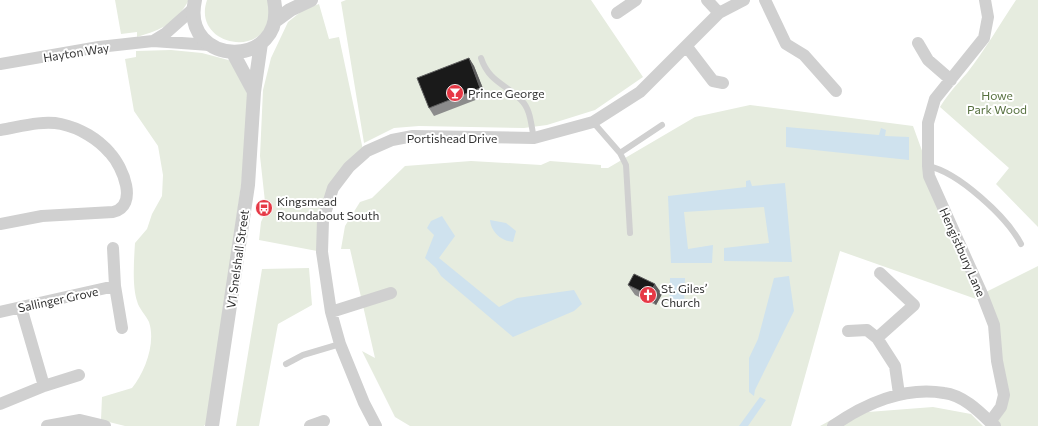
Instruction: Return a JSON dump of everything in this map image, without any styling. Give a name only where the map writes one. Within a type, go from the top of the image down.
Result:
[{"type":"street","points":[[194,4],[194,23],[200,35],[210,45],[217,49],[233,53],[243,52],[261,43],[272,30],[276,10],[274,0]]},
{"type":"street","points":[[275,21],[290,10],[311,0]]},
{"type":"street","points":[[616,13],[636,0]]},
{"type":"street","points":[[707,0],[719,13]]},
{"type":"street","name":"Portishead Drive","points":[[376,426],[364,403],[340,344],[331,312],[322,252],[323,220],[333,188],[349,167],[367,151],[392,140],[413,136],[534,138],[593,122],[640,92],[687,47],[719,13],[744,0]]},
{"type":"street","points":[[765,0],[786,44],[804,55],[836,91]]},
{"type":"street","name":"Hengistbury Lane","points":[[985,0],[988,17],[984,38],[935,99],[928,123],[928,166],[929,176],[982,294],[994,325],[996,361],[1004,395],[1001,407],[992,424]]},
{"type":"street","name":"Hayton Way","points":[[153,41],[166,33],[194,4]]},
{"type":"street","name":"Hayton Way","points":[[0,64],[99,47],[153,41],[210,45]]},
{"type":"street","points":[[918,42],[928,60],[951,80]]},
{"type":"street","name":"V1 Snelshall Street","points":[[212,426],[248,185],[254,92],[261,43]]},
{"type":"street","points":[[687,47],[713,81],[723,83]]},
{"type":"street","points":[[233,53],[254,92]]},
{"type":"street","points":[[0,130],[46,123],[60,124],[85,133],[111,154],[122,171],[127,198],[125,205],[120,210],[113,212],[42,216],[0,224]]},
{"type":"street","name":"Sallinger Grove","points":[[113,248],[116,286],[122,328]]},
{"type":"street","points":[[877,338],[914,305],[880,273]]},
{"type":"street","name":"Sallinger Grove","points":[[0,312],[116,286]]},
{"type":"street","points":[[331,312],[391,293]]},
{"type":"street","points":[[21,307],[44,386]]},
{"type":"street","points":[[848,331],[867,330],[877,338],[895,366],[899,394]]},
{"type":"street","points":[[0,404],[44,386],[79,375]]},
{"type":"street","points":[[833,426],[848,415],[899,394],[945,393],[968,402],[992,424]]},
{"type":"street","points":[[47,426],[80,420],[105,426]]},
{"type":"street","points":[[310,426],[324,421]]},
{"type":"lane","points":[[481,58],[489,75],[521,100],[528,109],[534,138]]},
{"type":"lane","points":[[593,122],[620,153],[626,165],[630,233]]},
{"type":"lane","points":[[620,153],[662,126]]},
{"type":"lane","points":[[928,166],[942,170],[993,208],[1009,224],[1021,244]]},
{"type":"lane","points":[[286,364],[303,355],[340,344]]},
{"type":"green space","points":[[115,0],[189,0],[179,15],[168,24],[137,37],[137,32],[121,34]]},
{"type":"green space","points":[[207,0],[270,0],[269,20],[262,33],[250,41],[236,42],[222,38],[211,30],[205,17]]},
{"type":"green space","points":[[346,0],[591,0],[643,77],[595,110],[547,125],[524,128],[419,126],[394,128],[364,143],[341,2]]},
{"type":"green space","name":"Howe Park Wood","points":[[1016,0],[1038,0],[1038,227],[996,184],[1009,168],[940,107],[949,93],[967,73],[980,55]]},
{"type":"green space","points":[[319,4],[329,39],[339,37],[363,150],[341,172],[317,251],[259,240],[261,222],[266,211],[260,156],[263,90],[271,58],[288,22],[303,10]]},
{"type":"green space","points":[[171,50],[202,53],[232,61],[247,93],[247,140],[210,418],[204,426],[125,426],[101,420],[102,397],[132,388],[141,374],[148,357],[151,330],[149,322],[139,307],[134,288],[135,243],[147,229],[152,214],[162,196],[163,175],[158,146],[134,111],[125,59],[136,57],[136,51]]},
{"type":"green space","points":[[750,105],[913,126],[976,299],[840,251],[791,426],[410,426],[395,417],[362,351],[375,358],[350,249],[341,249],[345,226],[360,202],[372,198],[405,166],[471,161],[541,165],[550,161],[601,165],[601,168],[608,168],[695,117]]},
{"type":"green space","points":[[1038,266],[1038,426],[995,426],[1004,395],[982,294]]},
{"type":"green space","points":[[309,268],[312,305],[278,324],[259,426],[236,426],[262,269]]},
{"type":"green space","points":[[933,407],[971,414],[983,426],[820,426],[842,414]]},
{"type":"water","points":[[786,127],[879,135],[881,128],[886,130],[885,136],[909,137],[909,160],[786,147]]},
{"type":"water","points":[[750,180],[752,186],[785,183],[792,262],[724,261],[724,248],[769,243],[764,207],[684,212],[688,249],[713,245],[712,263],[671,263],[668,196],[746,187],[746,181]]},
{"type":"water","points":[[442,216],[455,236],[439,258],[499,307],[517,298],[574,290],[582,304],[574,311],[513,337],[441,276],[436,268],[425,258],[434,235],[427,228],[431,221]]},
{"type":"water","points":[[490,220],[506,223],[516,231],[513,242],[504,240],[497,235],[492,228]]},
{"type":"water","points":[[789,276],[794,311],[755,390],[754,396],[749,392],[749,358],[758,339],[774,278]]},
{"type":"water","points":[[670,278],[685,278],[684,309],[669,308]]},
{"type":"water","points":[[760,397],[766,400],[748,426],[739,426]]},
{"type":"building","name":"Prince George","points":[[469,58],[480,88],[429,108],[417,78]]},
{"type":"building","points":[[634,274],[655,284],[649,295],[628,285]]},
{"type":"place","name":"Prince George","points":[[455,93]]},
{"type":"place","name":"Kingsmead Roundabout South","points":[[264,208]]},
{"type":"place","name":"St. Giles’ Church","points":[[648,295]]}]
